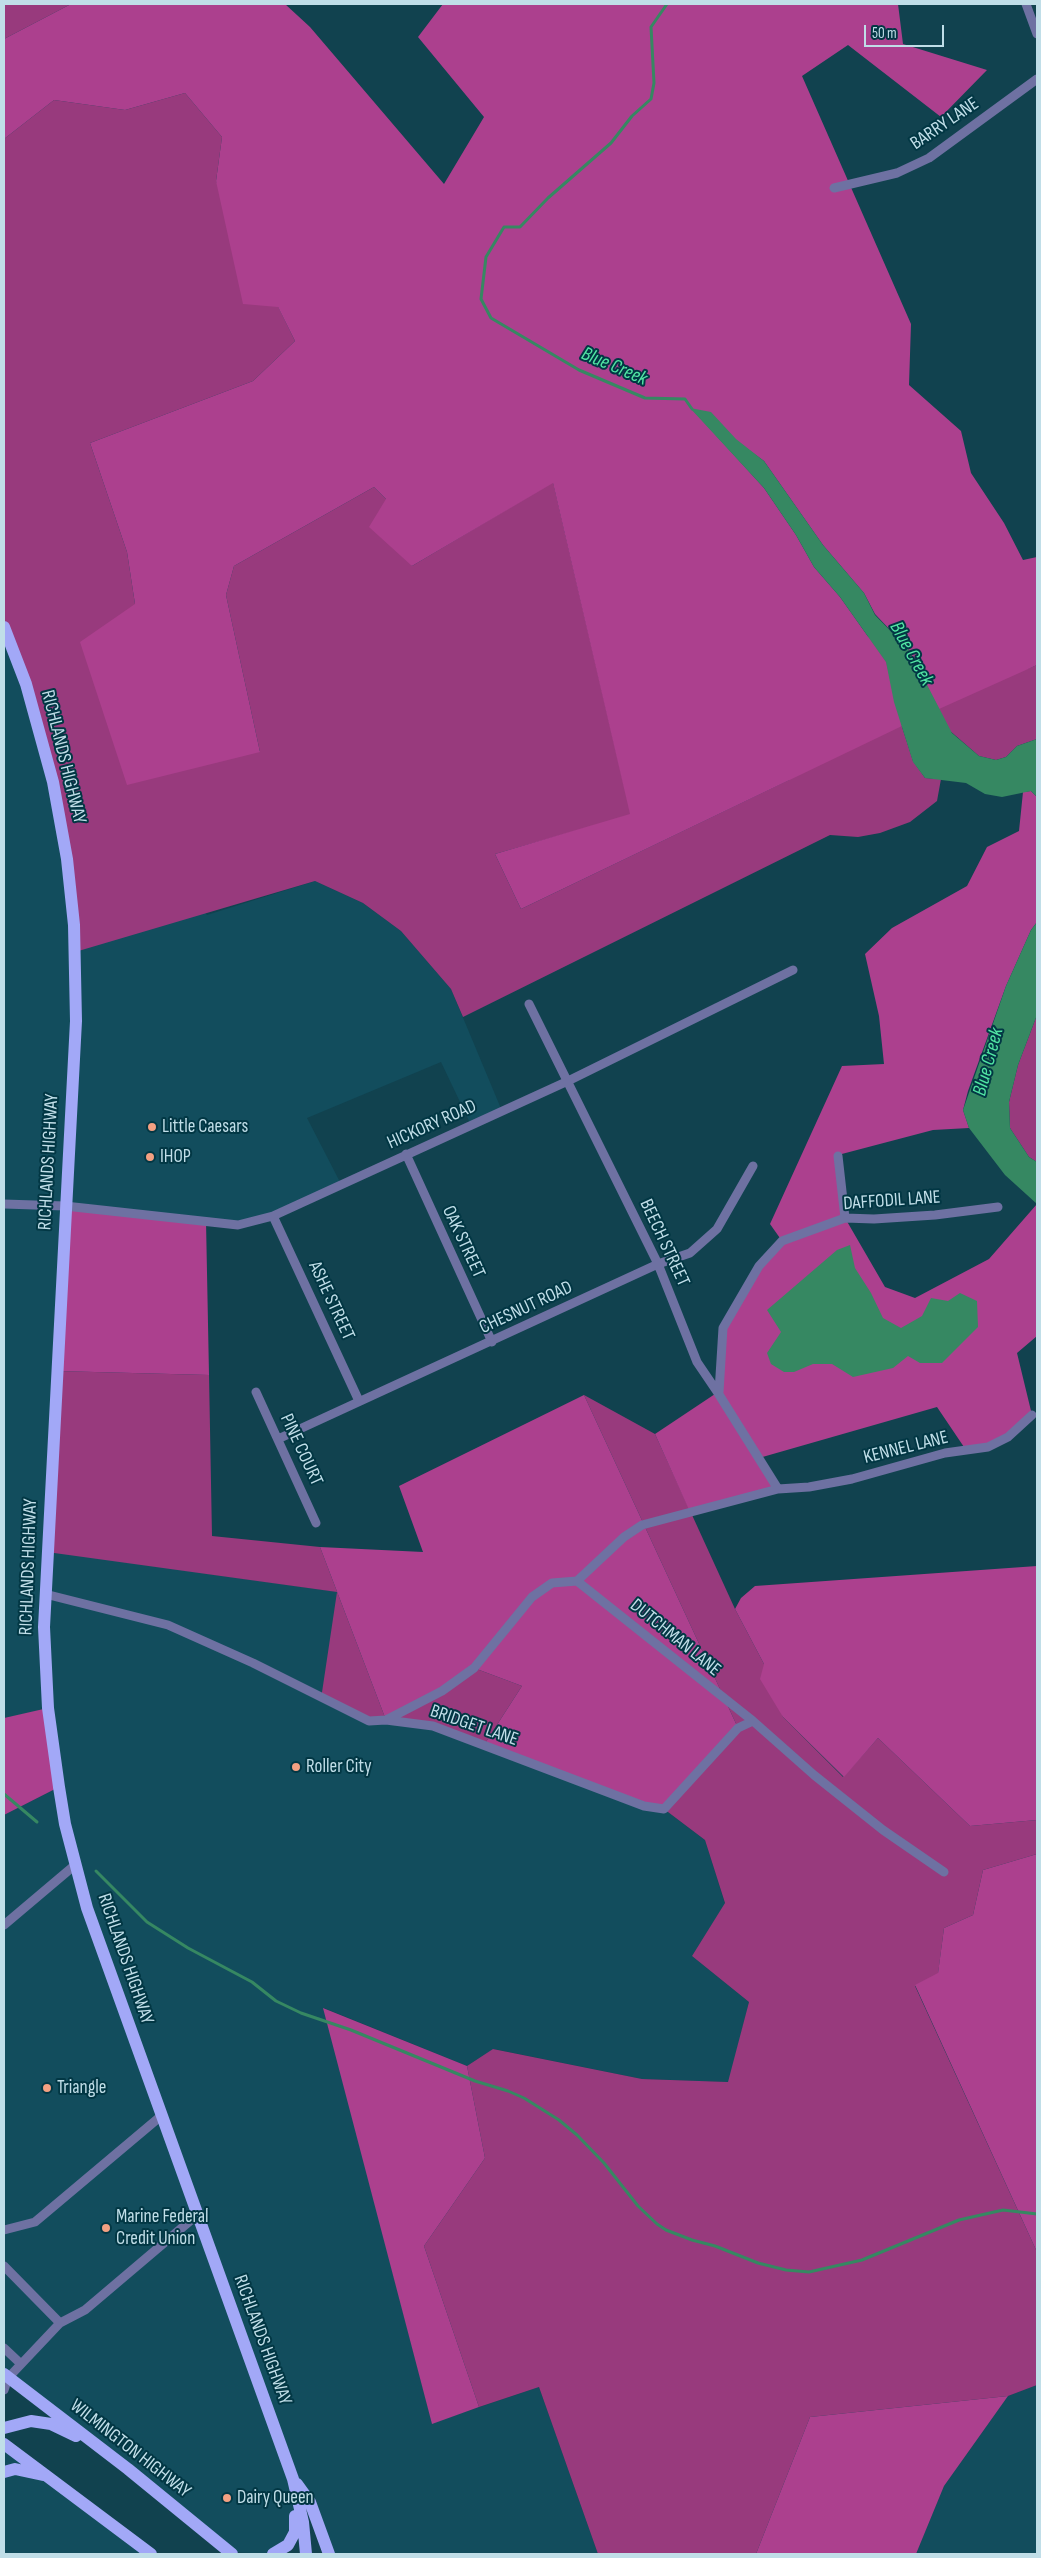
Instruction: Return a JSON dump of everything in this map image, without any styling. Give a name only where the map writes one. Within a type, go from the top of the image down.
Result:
[{"type":"main road","name":"RICHLANDS HIGHWAY","points":[[4,627],[26,684],[63,828],[70,876],[76,974],[76,1021],[45,1594],[48,1708],[62,1806],[75,1865],[102,1954],[293,2479],[303,2522],[306,2554]]},
{"type":"main road","name":"WILMINGTON HIGHWAY","points":[[5,2377],[102,2449],[231,2553]]},
{"type":"main road","points":[[4,2428],[31,2421],[51,2424],[102,2449]]},
{"type":"main road","points":[[4,2444],[151,2554]]},
{"type":"main road","points":[[4,2472],[15,2469],[47,2476]]},
{"type":"main road","name":"RICHLANDS HIGHWAY","points":[[293,2479],[310,2502],[329,2554]]},
{"type":"main road","points":[[273,2554],[288,2545],[295,2532],[293,2479]]},
{"type":"main road","points":[[231,2553],[243,2554]]},
{"type":"street","points":[[1026,4],[1037,34]]},
{"type":"street","name":"BARRY LANE","points":[[834,188],[897,173],[929,158],[1037,78]]},
{"type":"street","name":"HICKORY ROAD","points":[[4,1204],[65,1206],[238,1225],[273,1216],[568,1081],[793,970]]},
{"type":"street","name":"BEECH STREET","points":[[528,1004],[658,1264],[697,1362],[718,1392],[778,1489]]},
{"type":"street","name":"OAK STREET","points":[[406,1154],[492,1342]]},
{"type":"street","points":[[838,1156],[845,1218]]},
{"type":"street","name":"CHESNUT ROAD","points":[[278,1439],[658,1264],[690,1253],[717,1229],[753,1166]]},
{"type":"street","name":"DAFFODIL LANE","points":[[718,1392],[723,1328],[759,1266],[782,1241],[845,1218],[874,1219],[935,1215],[998,1207]]},
{"type":"street","name":"ASHE STREET","points":[[273,1216],[360,1401]]},
{"type":"street","name":"PINE COURT","points":[[256,1392],[316,1523]]},
{"type":"street","name":"KENNEL LANE","points":[[577,1581],[624,1537],[642,1525],[778,1489],[809,1487],[852,1478],[945,1452],[988,1447],[1008,1437],[1032,1415]]},
{"type":"street","points":[[386,1720],[442,1691],[474,1668],[532,1597],[552,1584],[577,1581]]},
{"type":"street","name":"DUTCHMAN LANE","points":[[577,1581],[753,1721],[814,1775],[875,1824],[944,1872]]},
{"type":"street","name":"BRIDGET LANE","points":[[45,1594],[168,1626],[252,1664],[369,1721],[386,1720],[433,1726],[644,1806],[664,1809],[738,1728],[753,1721]]},
{"type":"street","points":[[4,1925],[75,1865]]},
{"type":"street","points":[[4,2230],[35,2222],[161,2116]]},
{"type":"street","points":[[4,2390],[5,2377],[21,2364],[60,2323],[85,2310],[197,2215]]},
{"type":"street","points":[[4,2266],[60,2323]]},
{"type":"street","points":[[4,2348],[21,2364]]},
{"type":"shaded area","points":[[4,4],[71,4],[4,39]]},
{"type":"shaded area","points":[[71,4],[285,4],[310,27],[444,184],[484,117],[418,37],[443,4],[898,4],[903,44],[987,70],[941,117],[848,45],[802,76],[911,324],[909,385],[961,431],[971,473],[1004,523],[1023,560],[1037,557],[1037,665],[939,709],[909,650],[875,614],[864,593],[823,545],[764,461],[691,408],[764,488],[796,535],[814,567],[840,597],[886,662],[902,726],[521,909],[495,854],[630,814],[553,483],[412,566],[369,527],[386,499],[374,487],[234,566],[226,595],[260,752],[127,785],[80,642],[135,604],[127,552],[90,443],[253,381],[295,341],[278,307],[243,304],[216,181],[222,137],[185,93],[125,110],[54,100],[4,139],[4,39]]},
{"type":"shaded area","points":[[185,93],[222,137],[216,181],[295,341],[253,381],[90,443],[127,552],[135,604],[260,752],[226,595],[234,566],[374,487],[386,499],[412,566],[553,482],[631,815],[495,854],[521,909],[789,780],[674,598],[1027,669],[1037,665],[1037,739],[1017,746],[1006,757],[996,760],[979,756],[949,730],[909,650],[894,702],[913,761],[925,778],[941,779],[937,801],[910,822],[880,833],[858,837],[830,835],[463,1017],[451,989],[401,931],[363,903],[315,881],[75,952],[63,828],[4,627],[4,139],[54,100],[125,110]]},
{"type":"shaded area","points":[[4,627],[207,915],[315,881],[363,903],[401,931],[451,989],[502,1111],[471,1125],[441,1062],[307,1118],[341,1184],[273,1216],[238,1225],[65,1206],[47,1551],[338,1592],[356,1715],[433,1726],[664,1809],[705,1840],[725,1904],[692,1956],[749,2002],[729,2082],[642,2079],[494,2049],[467,2066],[324,2008],[432,2423],[539,2387],[598,2554],[329,2554],[310,2502],[295,2532],[273,2554],[229,2552],[4,2374],[4,1815],[59,1787],[48,1709],[4,1718]]},
{"type":"shaded area","points":[[1031,791],[1037,797],[1037,922],[1031,930],[1006,986],[968,1091],[963,1110],[969,1128],[933,1130],[838,1155],[845,1218],[885,1287],[915,1298],[989,1259],[1037,1204],[1037,1336],[1017,1353],[1032,1415],[1008,1437],[966,1450],[937,1407],[759,1458],[778,1489],[690,1512],[655,1434],[718,1392],[723,1328],[738,1300],[782,1241],[770,1224],[842,1066],[884,1064],[879,1016],[865,954],[892,928],[967,886],[987,847],[1019,831],[1023,792]]},
{"type":"shaded area","points":[[1037,1015],[1037,1162],[1029,1157],[1010,1128],[1009,1102],[1018,1065]]},
{"type":"shaded area","points":[[65,1206],[206,1221],[209,1375],[56,1371]]},
{"type":"shaded area","points":[[56,1371],[209,1375],[212,1536],[320,1547],[386,1720],[474,1668],[522,1686],[484,1745],[433,1726],[369,1721],[321,1699],[337,1592],[47,1552]]},
{"type":"shaded area","points":[[584,1395],[655,1434],[735,1609],[764,1664],[783,1717],[843,1777],[878,1738],[970,1826],[1037,1820],[1037,1854],[983,1870],[973,1915],[944,1928],[938,1974],[915,1986],[1037,2252],[1037,2385],[1008,2396],[810,2417],[756,2554],[598,2554],[539,2387],[479,2407],[424,2246],[485,2158],[467,2066],[493,2049],[642,2079],[728,2082],[749,2002],[692,1956],[725,1903],[705,1840],[664,1809],[738,1728]]},
{"type":"shaded area","points":[[584,1395],[738,1728],[664,1809],[484,1745],[522,1686],[474,1668],[386,1720],[320,1547],[423,1552],[399,1486]]},
{"type":"shaded area","points":[[1037,1566],[1037,1820],[970,1826],[878,1738],[844,1777],[783,1717],[760,1679],[764,1664],[735,1609],[741,1598],[755,1586]]},
{"type":"shaded area","points":[[48,1708],[59,1787],[4,1815],[4,1718]]},
{"type":"shaded area","points":[[1037,1854],[1037,2252],[915,1985],[938,1973],[944,1928],[973,1915],[983,1870]]},
{"type":"shaded area","points":[[323,2008],[467,2066],[485,2158],[424,2246],[479,2407],[432,2424]]},
{"type":"shaded area","points":[[1037,2385],[1037,2554],[916,2554],[944,2486],[1008,2396]]},
{"type":"shaded area","points":[[1008,2396],[944,2486],[916,2554],[756,2554],[810,2417]]},
{"type":"shaded area","points":[[4,2444],[151,2554],[4,2554]]},
{"type":"water","points":[[690,408],[711,412],[736,439],[764,461],[823,545],[864,593],[875,615],[909,650],[952,733],[979,756],[996,760],[1006,757],[1017,746],[1037,739],[1037,797],[1031,791],[1002,797],[985,794],[966,783],[925,778],[913,762],[894,702],[886,662],[840,597],[814,567],[796,535],[764,488]]},
{"type":"water","points":[[1037,922],[1037,1015],[1018,1065],[1009,1102],[1010,1128],[1029,1157],[1037,1162],[1037,1204],[1005,1175],[969,1128],[963,1110],[1006,986],[1031,930]]},
{"type":"water","points":[[850,1245],[855,1268],[871,1293],[883,1318],[901,1328],[922,1316],[931,1298],[948,1301],[960,1293],[977,1301],[978,1327],[942,1363],[920,1363],[908,1356],[893,1368],[853,1377],[832,1364],[813,1364],[794,1372],[784,1372],[771,1364],[767,1353],[781,1332],[767,1310],[837,1250]]},
{"type":"waterway","name":"Blue Creek","points":[[667,4],[651,27],[654,83],[651,99],[632,116],[611,143],[548,198],[520,227],[504,227],[486,257],[481,299],[491,318],[579,370],[645,398],[685,399],[692,409]]},
{"type":"waterway","points":[[4,1794],[37,1822]]},
{"type":"waterway","points":[[96,1871],[147,1922],[188,1948],[252,1982],[276,2001],[301,2013],[351,2030],[475,2081],[524,2098],[559,2120],[577,2135],[604,2163],[638,2206],[657,2224],[666,2230],[692,2240],[715,2246],[758,2263],[786,2270],[809,2272],[862,2260],[959,2220],[1003,2210],[1037,2214]]},
{"type":"place","name":"Little Caesars","points":[[152,1127]]},
{"type":"place","name":"IHOP","points":[[150,1157]]},
{"type":"place","name":"Roller City","points":[[296,1767]]},
{"type":"place","name":"Triangle","points":[[47,2088]]},
{"type":"place","name":"Marine Federal Credit Union","points":[[106,2228]]},
{"type":"place","name":"Dairy Queen","points":[[227,2498]]}]
